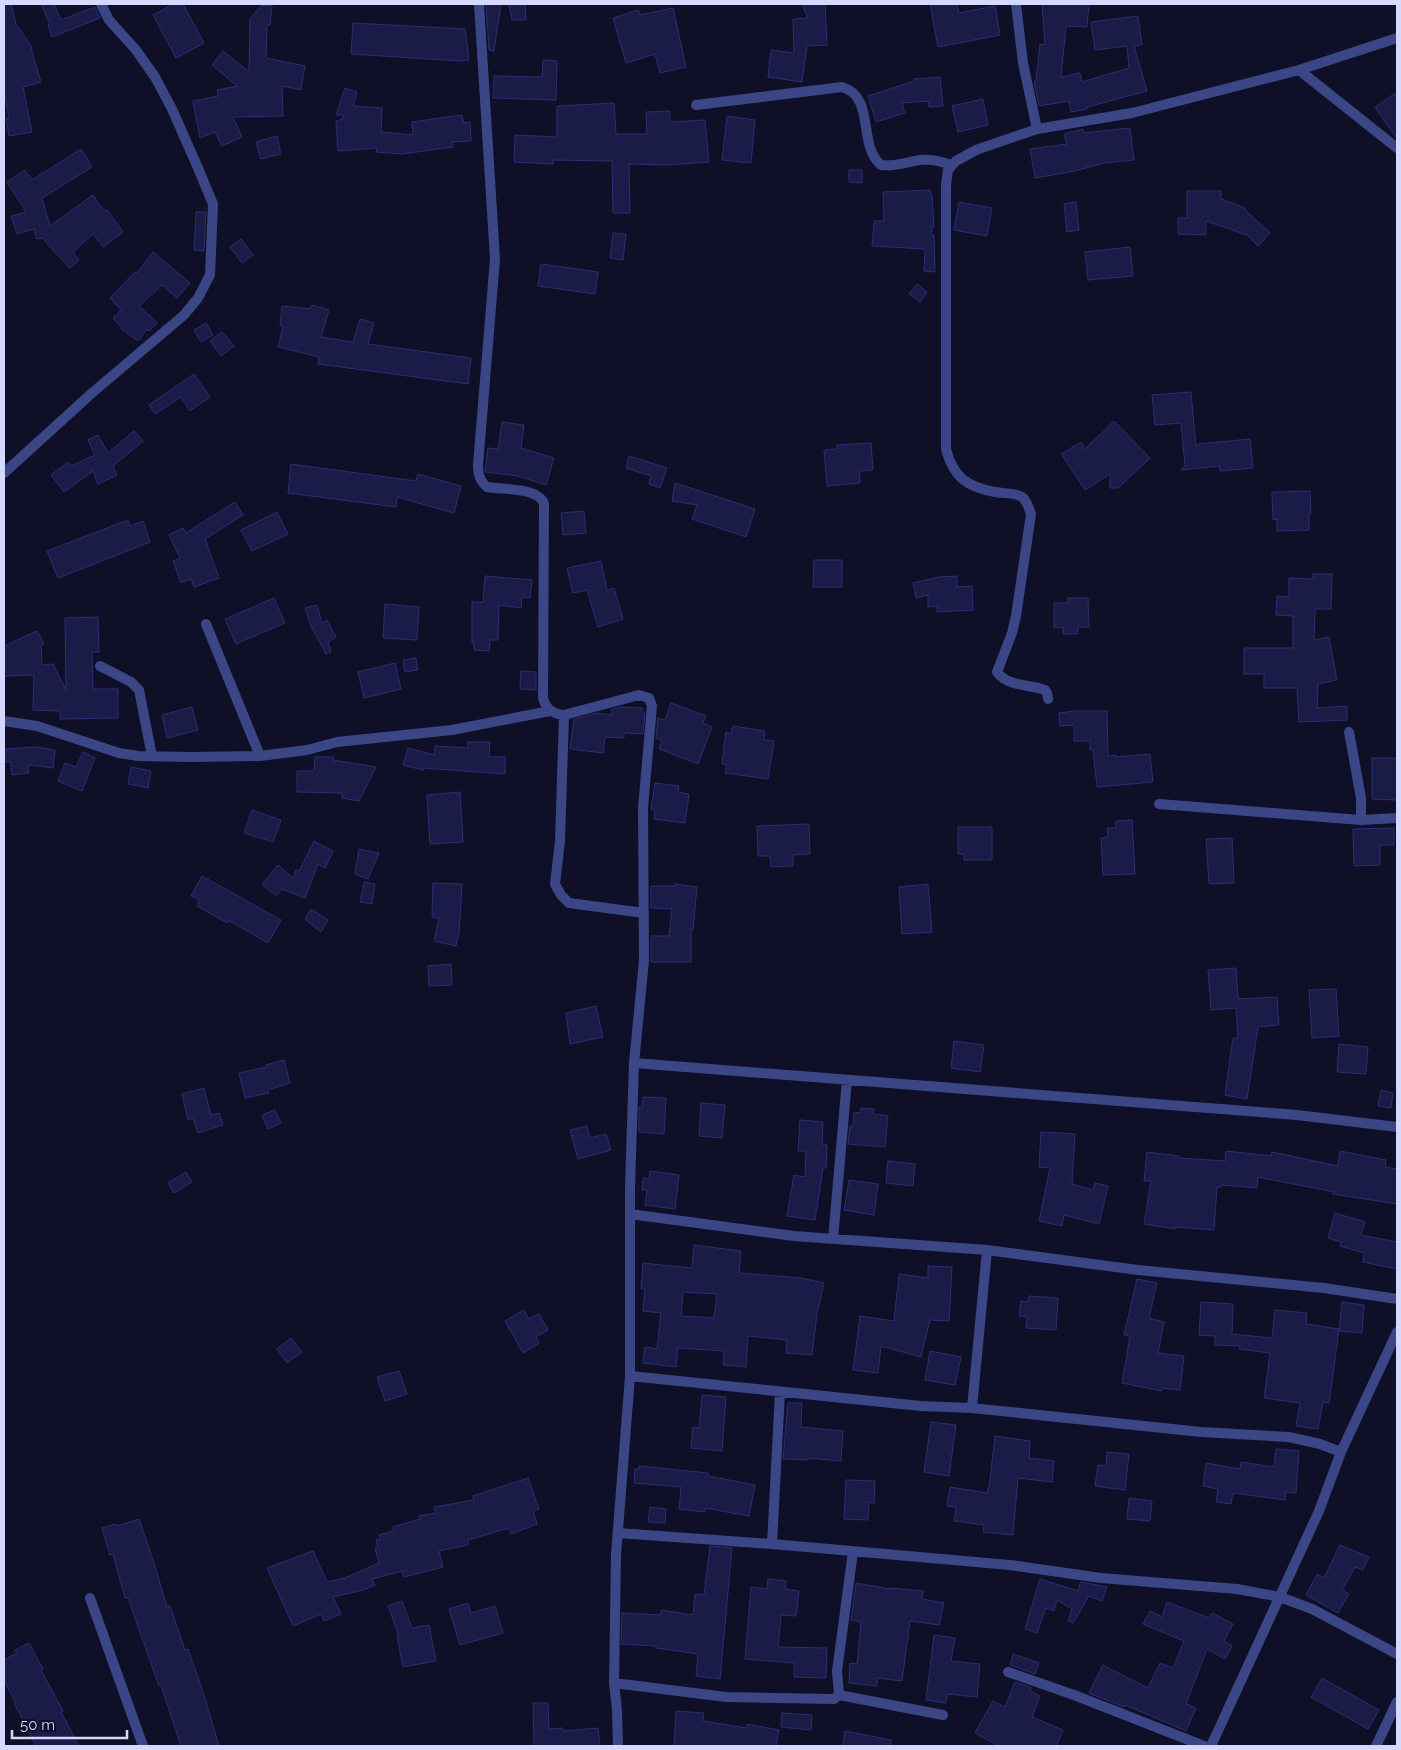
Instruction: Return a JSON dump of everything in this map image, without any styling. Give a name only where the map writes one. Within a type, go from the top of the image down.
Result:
[{"type":"street","points":[[4,473],[92,393],[184,315],[198,298],[210,275],[213,204],[172,109],[155,77],[136,50],[110,20],[101,4]]},
{"type":"street","points":[[478,4],[495,259],[478,474],[487,487],[534,493],[542,499],[544,504],[542,698],[544,705],[550,711],[564,715],[639,695],[645,696],[651,702],[643,808],[644,960],[634,1063],[630,1214],[630,1376],[618,1533],[614,1683],[618,1746]]},
{"type":"street","points":[[1016,4],[1022,63],[1037,129]]},
{"type":"street","points":[[1048,699],[1045,690],[1010,682],[1001,678],[997,672],[1012,633],[1016,616],[1031,514],[1028,506],[1022,498],[1014,494],[995,492],[972,485],[961,479],[954,472],[949,462],[946,449],[946,177],[951,165],[976,150],[1037,129],[1132,113],[1299,70],[1397,38]]},
{"type":"street","points":[[1299,70],[1397,148]]},
{"type":"street","points":[[696,105],[842,87],[850,90],[861,102],[872,154],[881,165],[931,160],[951,165]]},
{"type":"street","points":[[206,624],[260,756]]},
{"type":"street","points":[[100,666],[131,682],[139,690],[152,756]]},
{"type":"street","points":[[4,721],[37,726],[119,753],[152,756],[260,756],[307,750],[337,742],[452,730],[550,711]]},
{"type":"street","points":[[564,715],[560,841],[555,884],[561,895],[570,903],[644,913]]},
{"type":"street","points":[[1350,732],[1361,798],[1361,820]]},
{"type":"street","points":[[1159,804],[1361,820],[1397,818]]},
{"type":"street","points":[[634,1063],[1297,1115],[1397,1128]]},
{"type":"street","points":[[833,1239],[847,1080]]},
{"type":"street","points":[[630,1214],[794,1236],[988,1250],[1138,1270],[1324,1288],[1397,1299]]},
{"type":"street","points":[[972,1408],[988,1250]]},
{"type":"street","points":[[1211,1746],[1319,1512],[1341,1452],[1397,1332]]},
{"type":"street","points":[[630,1376],[921,1406],[972,1408],[1201,1432],[1289,1437],[1320,1444],[1341,1452]]},
{"type":"street","points":[[772,1544],[780,1392]]},
{"type":"street","points":[[618,1533],[772,1544],[1010,1565],[1101,1578],[1236,1589],[1280,1597],[1312,1609],[1397,1654]]},
{"type":"street","points":[[839,1695],[837,1671],[853,1552]]},
{"type":"street","points":[[90,1598],[143,1746]]},
{"type":"street","points":[[1008,1672],[1074,1695],[1204,1746]]},
{"type":"street","points":[[614,1683],[726,1697],[834,1699],[839,1695],[943,1715]]},
{"type":"street","points":[[1376,1746],[1397,1702]]},
{"type":"building","points":[[4,4],[11,4],[16,24],[32,47],[41,82],[23,87],[32,132],[9,136],[6,118],[9,118],[4,90]]},
{"type":"building","points":[[41,4],[54,4],[61,20],[95,7],[100,18],[52,37],[48,25],[50,24]]},
{"type":"building","points":[[174,4],[183,4],[204,43],[176,58],[153,15]]},
{"type":"building","points":[[486,4],[501,4],[494,51],[489,50]]},
{"type":"building","points":[[509,4],[525,4],[526,20],[512,20]]},
{"type":"building","points":[[802,4],[825,4],[827,45],[807,46],[802,82],[768,77],[771,50],[794,53],[793,19],[808,18]]},
{"type":"building","points":[[930,4],[957,4],[959,13],[995,6],[1000,35],[938,47]]},
{"type":"building","points":[[1042,4],[1089,4],[1087,27],[1066,26],[1061,77],[1080,73],[1082,82],[1129,68],[1127,46],[1095,50],[1091,22],[1138,16],[1142,45],[1134,46],[1147,91],[1071,112],[1069,101],[1039,106],[1034,82],[1036,81],[1040,44],[1045,45]]},
{"type":"building","points":[[262,5],[272,6],[270,25],[267,25],[266,58],[305,66],[301,90],[282,86],[283,116],[233,117],[242,137],[222,146],[215,132],[200,138],[193,101],[218,96],[217,90],[237,86],[212,65],[223,51],[249,72],[250,19]]},
{"type":"building","points":[[673,8],[686,67],[660,73],[655,54],[626,63],[613,18],[638,10],[640,15]]},
{"type":"building","points":[[353,23],[465,29],[469,60],[351,54]]},
{"type":"building","points":[[543,60],[557,61],[556,100],[493,98],[494,76],[542,77]]},
{"type":"building","points":[[940,77],[943,106],[929,107],[928,101],[902,103],[905,113],[876,122],[868,96],[914,81],[914,79]]},
{"type":"building","points":[[345,88],[357,92],[353,106],[382,108],[381,132],[413,135],[412,122],[462,115],[464,123],[470,122],[471,141],[452,142],[453,147],[402,154],[376,152],[377,148],[338,151],[336,121],[343,119],[343,115],[336,115]]},
{"type":"building","points":[[1397,92],[1397,139],[1375,107]]},
{"type":"building","points":[[983,99],[988,125],[958,132],[952,106]]},
{"type":"building","points":[[614,103],[616,134],[647,134],[646,112],[670,111],[670,122],[705,120],[709,162],[668,165],[629,164],[630,213],[613,213],[612,161],[553,160],[553,164],[514,162],[515,135],[557,137],[557,106]]},
{"type":"building","points":[[727,116],[755,120],[751,163],[722,160]]},
{"type":"building","points":[[1130,128],[1134,160],[1104,163],[1075,171],[1035,178],[1030,149],[1067,144],[1064,134],[1083,129],[1084,133]]},
{"type":"building","points":[[277,136],[281,154],[261,159],[256,142]]},
{"type":"building","points":[[81,149],[92,167],[42,198],[50,226],[93,195],[104,211],[107,210],[123,232],[103,247],[93,234],[73,252],[79,260],[70,268],[42,238],[37,239],[34,229],[17,234],[11,216],[26,212],[7,182],[25,170],[32,180]]},
{"type":"building","points":[[849,170],[862,170],[862,183],[849,182]]},
{"type":"building","points":[[930,190],[934,227],[932,226],[931,235],[934,235],[935,272],[924,271],[925,249],[872,246],[874,221],[884,221],[883,192]]},
{"type":"building","points":[[1187,191],[1221,191],[1221,199],[1245,208],[1270,233],[1258,246],[1247,235],[1206,221],[1206,235],[1178,234],[1178,218],[1187,218]]},
{"type":"building","points":[[959,202],[992,208],[987,236],[954,230]]},
{"type":"building","points":[[1076,202],[1079,230],[1067,232],[1064,204]]},
{"type":"building","points":[[196,212],[206,212],[204,251],[194,250]]},
{"type":"building","points":[[613,233],[626,234],[623,260],[610,258]]},
{"type":"building","points":[[241,239],[253,255],[242,263],[230,247]]},
{"type":"building","points":[[1130,247],[1133,276],[1088,280],[1085,252]]},
{"type":"building","points":[[153,252],[190,283],[177,298],[162,285],[139,306],[157,323],[149,331],[147,329],[138,341],[121,329],[113,318],[121,310],[110,298],[135,272],[137,273]]},
{"type":"building","points":[[541,264],[598,272],[595,294],[538,286]]},
{"type":"building","points":[[917,284],[927,292],[920,302],[909,294]]},
{"type":"building","points":[[312,305],[329,310],[321,337],[353,342],[360,319],[374,323],[368,344],[471,358],[468,384],[318,364],[319,357],[278,347],[283,326],[280,326],[282,306],[311,309]]},
{"type":"building","points":[[206,323],[213,335],[201,342],[194,330]]},
{"type":"building","points":[[222,332],[234,346],[221,356],[210,341]]},
{"type":"building","points":[[194,374],[210,397],[190,411],[181,397],[155,414],[149,405]]},
{"type":"building","points":[[1191,392],[1196,447],[1198,444],[1250,439],[1253,468],[1220,471],[1220,466],[1181,470],[1185,465],[1181,423],[1155,425],[1152,395]]},
{"type":"building","points":[[1114,421],[1150,458],[1118,488],[1110,488],[1110,474],[1085,490],[1061,454],[1081,442],[1085,449]]},
{"type":"building","points":[[502,422],[524,425],[521,448],[554,458],[546,485],[518,476],[485,472],[488,448],[498,449]]},
{"type":"building","points":[[134,431],[143,441],[113,466],[117,475],[98,484],[93,471],[64,492],[51,475],[68,462],[71,466],[95,455],[88,440],[98,435],[108,453]]},
{"type":"building","points":[[871,443],[873,470],[859,471],[860,483],[827,486],[824,450],[837,449],[837,445]]},
{"type":"building","points":[[629,456],[667,468],[660,488],[649,484],[651,476],[626,468]]},
{"type":"building","points":[[291,464],[416,481],[418,474],[461,486],[454,513],[397,497],[396,507],[288,493]]},
{"type":"building","points":[[675,483],[755,509],[746,537],[692,519],[697,505],[672,501]]},
{"type":"building","points":[[1310,491],[1311,513],[1309,514],[1309,530],[1277,531],[1277,519],[1273,520],[1272,492]]},
{"type":"building","points":[[235,502],[243,515],[205,539],[219,578],[194,587],[191,579],[181,583],[173,561],[180,558],[169,535],[183,528],[186,533]]},
{"type":"building","points":[[584,511],[586,533],[563,535],[561,513]]},
{"type":"building","points":[[277,512],[288,534],[252,551],[241,530]]},
{"type":"building","points":[[128,520],[130,526],[143,521],[150,542],[58,578],[47,551]]},
{"type":"building","points":[[814,560],[842,560],[842,587],[813,587]]},
{"type":"building","points":[[601,561],[607,590],[614,588],[623,619],[598,627],[587,590],[573,593],[567,568]]},
{"type":"building","points":[[1313,574],[1332,574],[1331,609],[1315,609],[1314,640],[1329,637],[1337,680],[1318,684],[1317,708],[1347,706],[1347,720],[1299,722],[1297,688],[1264,688],[1264,674],[1244,674],[1244,648],[1293,648],[1293,616],[1276,615],[1277,596],[1289,597],[1289,578],[1313,579]]},
{"type":"building","points":[[485,576],[532,580],[530,598],[522,597],[521,608],[499,605],[498,640],[490,640],[489,651],[474,650],[474,643],[472,643],[472,602],[483,602]]},
{"type":"building","points":[[957,576],[957,587],[972,586],[973,610],[937,612],[937,606],[928,607],[928,595],[916,598],[913,583],[939,577]]},
{"type":"building","points":[[274,598],[285,623],[236,644],[225,619]]},
{"type":"building","points":[[1068,598],[1088,598],[1089,627],[1078,627],[1078,634],[1063,634],[1063,627],[1054,628],[1054,603],[1068,603]]},
{"type":"building","points":[[385,604],[419,607],[417,640],[383,638]]},
{"type":"building","points":[[317,605],[322,623],[327,620],[336,637],[328,642],[331,652],[326,654],[311,626],[305,608]]},
{"type":"building","points":[[98,617],[99,652],[92,652],[93,689],[118,689],[118,718],[60,719],[60,711],[33,710],[34,675],[4,676],[4,646],[37,631],[44,644],[41,645],[42,665],[53,664],[66,690],[65,618]]},
{"type":"building","points":[[416,658],[418,670],[405,672],[403,660]]},
{"type":"building","points":[[395,663],[401,689],[364,698],[358,672]]},
{"type":"building","points":[[521,671],[536,672],[536,690],[520,689]]},
{"type":"building","points":[[671,703],[706,716],[703,723],[712,727],[698,764],[659,749],[662,741],[656,738],[658,718],[665,720]]},
{"type":"building","points":[[192,707],[198,730],[167,738],[162,715]]},
{"type":"building","points":[[621,707],[642,708],[642,711],[645,713],[643,734],[624,733],[624,738],[605,737],[603,753],[570,749],[574,719],[597,713],[612,715],[612,709]]},
{"type":"building","points":[[1107,711],[1108,756],[1150,754],[1153,782],[1097,787],[1093,750],[1090,750],[1090,741],[1074,741],[1074,725],[1060,726],[1059,713]]},
{"type":"building","points":[[733,726],[765,731],[764,740],[774,741],[768,779],[725,773],[727,765],[722,764],[726,732],[731,734]]},
{"type":"building","points":[[468,742],[490,742],[489,757],[505,757],[505,774],[423,768],[423,770],[403,765],[408,748],[434,755],[435,746],[468,748]]},
{"type":"building","points":[[35,747],[55,750],[53,768],[28,765],[29,773],[12,775],[11,762],[4,762],[4,749]]},
{"type":"building","points":[[83,752],[95,758],[82,791],[58,781],[65,763],[76,767]]},
{"type":"building","points":[[315,757],[333,757],[333,760],[376,767],[359,801],[342,798],[342,793],[297,792],[297,771],[314,771]]},
{"type":"building","points":[[1372,758],[1397,758],[1397,800],[1372,799]]},
{"type":"building","points":[[131,767],[151,771],[148,788],[128,784]]},
{"type":"building","points":[[655,783],[679,786],[678,792],[689,794],[685,823],[654,819],[655,810],[651,809]]},
{"type":"building","points":[[460,792],[463,842],[430,844],[427,795]]},
{"type":"building","points":[[252,810],[281,820],[273,842],[244,833]]},
{"type":"building","points":[[1132,820],[1135,874],[1103,875],[1101,838],[1108,837],[1107,828],[1116,828],[1116,821]]},
{"type":"building","points":[[809,824],[810,854],[793,855],[793,866],[771,867],[770,856],[758,856],[757,826]]},
{"type":"building","points":[[958,827],[992,827],[992,860],[964,860],[964,854],[958,854]]},
{"type":"building","points":[[1394,828],[1394,845],[1380,845],[1380,865],[1354,866],[1353,829]]},
{"type":"building","points":[[1232,838],[1234,883],[1209,884],[1206,839]]},
{"type":"building","points":[[314,841],[333,851],[325,868],[318,864],[305,898],[282,889],[276,896],[262,884],[278,865],[293,878],[296,870],[299,871]]},
{"type":"building","points":[[359,849],[379,853],[368,879],[355,874]]},
{"type":"building","points":[[202,876],[281,920],[268,943],[228,920],[227,923],[197,906],[200,900],[191,896]]},
{"type":"building","points":[[364,882],[375,884],[372,904],[360,902]]},
{"type":"building","points":[[433,883],[462,884],[459,933],[456,946],[434,941],[439,918],[432,917]]},
{"type":"building","points":[[675,884],[697,887],[693,929],[691,929],[691,962],[651,962],[651,936],[669,936],[672,909],[651,908],[651,886],[675,886]]},
{"type":"building","points":[[928,884],[932,932],[902,934],[899,887]]},
{"type":"building","points":[[311,909],[328,920],[321,932],[305,919]]},
{"type":"building","points":[[451,964],[452,985],[429,986],[428,966]]},
{"type":"building","points":[[1236,968],[1238,999],[1277,997],[1279,1025],[1258,1027],[1247,1099],[1225,1095],[1233,1038],[1238,1038],[1236,1008],[1211,1010],[1208,970]]},
{"type":"building","points":[[1336,989],[1339,1036],[1312,1038],[1309,990]]},
{"type":"building","points":[[596,1006],[603,1037],[570,1044],[566,1013]]},
{"type":"building","points":[[954,1041],[984,1045],[980,1072],[951,1068]]},
{"type":"building","points":[[1339,1044],[1368,1047],[1366,1074],[1337,1072]]},
{"type":"building","points":[[284,1060],[290,1083],[267,1090],[269,1093],[245,1098],[239,1073],[267,1067],[266,1065]]},
{"type":"building","points":[[204,1088],[211,1115],[219,1113],[223,1125],[198,1133],[193,1118],[188,1120],[182,1094]]},
{"type":"building","points":[[1381,1090],[1393,1093],[1391,1108],[1378,1106]]},
{"type":"building","points":[[643,1097],[666,1098],[664,1134],[639,1132],[639,1107],[642,1107]]},
{"type":"building","points":[[701,1103],[725,1105],[722,1138],[699,1136]]},
{"type":"building","points":[[861,1108],[874,1109],[873,1114],[888,1116],[885,1147],[848,1144],[850,1126],[853,1126],[854,1112],[860,1113]]},
{"type":"building","points":[[275,1110],[281,1123],[268,1129],[262,1115]]},
{"type":"building","points":[[800,1120],[823,1122],[822,1144],[827,1145],[826,1168],[823,1168],[815,1220],[787,1216],[794,1175],[805,1177],[806,1151],[798,1151]]},
{"type":"building","points":[[587,1126],[590,1138],[606,1134],[611,1150],[578,1159],[570,1130]]},
{"type":"building","points":[[1041,1132],[1075,1134],[1072,1184],[1093,1190],[1095,1183],[1108,1186],[1099,1224],[1064,1215],[1062,1226],[1039,1221],[1050,1168],[1039,1167]]},
{"type":"building","points":[[1226,1151],[1271,1156],[1272,1152],[1338,1166],[1340,1151],[1386,1160],[1385,1167],[1397,1169],[1397,1204],[1333,1194],[1334,1192],[1258,1177],[1257,1188],[1221,1185],[1221,1187],[1217,1187],[1214,1230],[1175,1227],[1175,1229],[1144,1224],[1151,1181],[1144,1181],[1147,1152],[1179,1156],[1179,1158],[1225,1161]]},
{"type":"building","points":[[888,1161],[915,1164],[913,1186],[886,1183]]},
{"type":"building","points":[[650,1171],[679,1175],[675,1209],[645,1205],[647,1190],[642,1190],[643,1178],[649,1179]]},
{"type":"building","points":[[186,1172],[192,1182],[174,1193],[168,1183]]},
{"type":"building","points":[[849,1180],[878,1184],[874,1215],[844,1210]]},
{"type":"building","points":[[1335,1213],[1365,1222],[1361,1235],[1397,1242],[1397,1269],[1363,1262],[1364,1253],[1340,1246],[1341,1242],[1328,1238]]},
{"type":"building","points":[[694,1245],[741,1251],[739,1273],[801,1278],[824,1283],[818,1306],[812,1355],[786,1353],[787,1340],[748,1336],[746,1367],[723,1365],[724,1351],[678,1348],[676,1367],[643,1363],[645,1347],[657,1349],[661,1313],[643,1311],[645,1289],[641,1289],[643,1263],[692,1268]],"holes":[[[683,1292],[717,1294],[714,1318],[681,1316]]]},
{"type":"building","points":[[928,1266],[952,1267],[949,1321],[930,1320],[921,1357],[881,1346],[878,1373],[853,1370],[860,1316],[894,1321],[899,1274],[928,1278]]},
{"type":"building","points":[[1137,1279],[1157,1283],[1149,1318],[1164,1322],[1158,1353],[1184,1356],[1180,1390],[1162,1388],[1162,1391],[1122,1383],[1130,1336],[1124,1335]]},
{"type":"building","points":[[1029,1296],[1058,1298],[1056,1330],[1026,1328],[1027,1317],[1019,1316],[1021,1301],[1028,1302]]},
{"type":"building","points":[[1201,1302],[1233,1304],[1232,1334],[1272,1338],[1275,1310],[1307,1313],[1306,1324],[1339,1329],[1329,1403],[1323,1402],[1318,1429],[1296,1426],[1300,1403],[1264,1398],[1270,1353],[1239,1349],[1240,1346],[1215,1345],[1215,1336],[1199,1335]]},
{"type":"building","points":[[1342,1302],[1364,1305],[1362,1333],[1339,1331]]},
{"type":"building","points":[[524,1310],[529,1319],[539,1314],[548,1330],[536,1337],[539,1343],[523,1353],[505,1321]]},
{"type":"building","points":[[291,1338],[302,1352],[287,1363],[277,1349]]},
{"type":"building","points":[[930,1351],[961,1357],[955,1385],[925,1380]]},
{"type":"building","points":[[399,1371],[407,1394],[385,1401],[377,1377]]},
{"type":"building","points":[[702,1395],[726,1397],[722,1451],[691,1448],[693,1427],[699,1428]]},
{"type":"building","points":[[788,1403],[802,1403],[801,1427],[843,1431],[841,1461],[809,1458],[808,1460],[783,1459]]},
{"type":"building","points":[[931,1422],[956,1425],[949,1476],[924,1472]]},
{"type":"building","points":[[995,1436],[1030,1441],[1029,1458],[1054,1461],[1052,1482],[1018,1478],[1013,1535],[983,1532],[984,1525],[954,1521],[956,1507],[947,1506],[950,1487],[987,1493]]},
{"type":"building","points":[[1276,1449],[1299,1451],[1296,1493],[1286,1492],[1285,1500],[1233,1493],[1231,1504],[1216,1502],[1218,1489],[1203,1486],[1206,1463],[1240,1469],[1241,1462],[1274,1467]]},
{"type":"building","points":[[1107,1452],[1129,1454],[1125,1490],[1095,1486],[1098,1465],[1106,1466]]},
{"type":"building","points":[[639,1466],[708,1473],[708,1476],[755,1485],[749,1516],[705,1508],[705,1512],[679,1509],[681,1487],[634,1483],[635,1469],[639,1469]]},
{"type":"building","points":[[528,1478],[539,1509],[533,1511],[537,1524],[511,1534],[509,1528],[468,1540],[468,1545],[439,1551],[443,1567],[404,1577],[402,1571],[372,1579],[375,1585],[363,1590],[333,1597],[341,1614],[324,1621],[321,1614],[293,1626],[267,1568],[313,1551],[327,1582],[345,1578],[379,1563],[375,1548],[378,1547],[376,1540],[381,1539],[379,1535],[394,1531],[393,1527],[420,1519],[419,1516],[436,1513],[434,1507],[474,1500],[473,1496]]},
{"type":"building","points":[[846,1480],[875,1481],[874,1503],[869,1502],[868,1520],[844,1519]]},
{"type":"building","points":[[1129,1498],[1152,1501],[1150,1521],[1127,1519]]},
{"type":"building","points":[[650,1507],[666,1509],[665,1523],[648,1522]]},
{"type":"building","points":[[139,1519],[167,1607],[170,1606],[185,1650],[188,1649],[219,1746],[181,1746],[161,1685],[159,1686],[128,1598],[125,1598],[113,1554],[110,1555],[102,1528],[116,1524],[117,1526]]},
{"type":"building","points":[[1340,1545],[1369,1557],[1363,1570],[1355,1567],[1342,1590],[1349,1594],[1338,1613],[1306,1595],[1317,1574],[1324,1578]]},
{"type":"building","points":[[710,1546],[732,1548],[720,1679],[696,1676],[698,1654],[656,1648],[656,1646],[621,1644],[622,1613],[661,1615],[661,1610],[693,1615],[695,1594],[704,1595]]},
{"type":"building","points":[[768,1579],[786,1581],[785,1589],[799,1591],[796,1616],[781,1615],[778,1647],[827,1648],[826,1678],[794,1677],[794,1663],[745,1659],[751,1587],[767,1589]]},
{"type":"building","points":[[1040,1579],[1078,1591],[1081,1582],[1107,1587],[1102,1601],[1089,1596],[1073,1623],[1068,1621],[1072,1609],[1057,1600],[1054,1611],[1046,1608],[1037,1633],[1025,1629]]},
{"type":"building","points":[[856,1583],[890,1589],[923,1591],[922,1599],[944,1603],[939,1625],[910,1621],[902,1681],[877,1678],[877,1686],[849,1683],[850,1663],[857,1664],[861,1622],[851,1620]]},
{"type":"building","points":[[402,1601],[412,1628],[429,1625],[436,1661],[403,1667],[397,1636],[399,1636],[388,1606]]},
{"type":"building","points":[[1167,1602],[1209,1618],[1212,1613],[1233,1624],[1224,1641],[1232,1646],[1225,1659],[1207,1649],[1186,1704],[1196,1708],[1186,1731],[1125,1705],[1124,1707],[1089,1693],[1103,1665],[1148,1688],[1160,1663],[1173,1668],[1184,1641],[1143,1624],[1150,1611],[1162,1617]]},
{"type":"building","points":[[468,1603],[471,1613],[495,1606],[503,1633],[460,1645],[449,1609]]},
{"type":"building","points":[[934,1635],[955,1638],[951,1661],[980,1664],[977,1697],[947,1694],[946,1703],[926,1700]]},
{"type":"building","points":[[29,1643],[79,1746],[36,1746],[15,1705],[4,1680],[4,1660],[17,1653],[15,1650]]},
{"type":"building","points":[[1013,1654],[1039,1663],[1035,1674],[1010,1665]]},
{"type":"building","points":[[1322,1678],[1379,1710],[1368,1729],[1311,1697]]},
{"type":"building","points":[[1015,1682],[1031,1687],[1030,1691],[1040,1696],[1032,1717],[1063,1730],[1056,1746],[999,1746],[975,1733],[993,1701],[1005,1707]]},
{"type":"building","points":[[533,1703],[548,1703],[549,1729],[562,1728],[563,1731],[598,1728],[600,1746],[534,1746]]},
{"type":"building","points":[[676,1711],[704,1713],[703,1721],[747,1728],[747,1724],[779,1730],[776,1746],[674,1746]]},
{"type":"building","points":[[782,1713],[812,1715],[811,1730],[781,1727]]},
{"type":"building","points":[[845,1731],[891,1740],[891,1746],[843,1746]]}]
